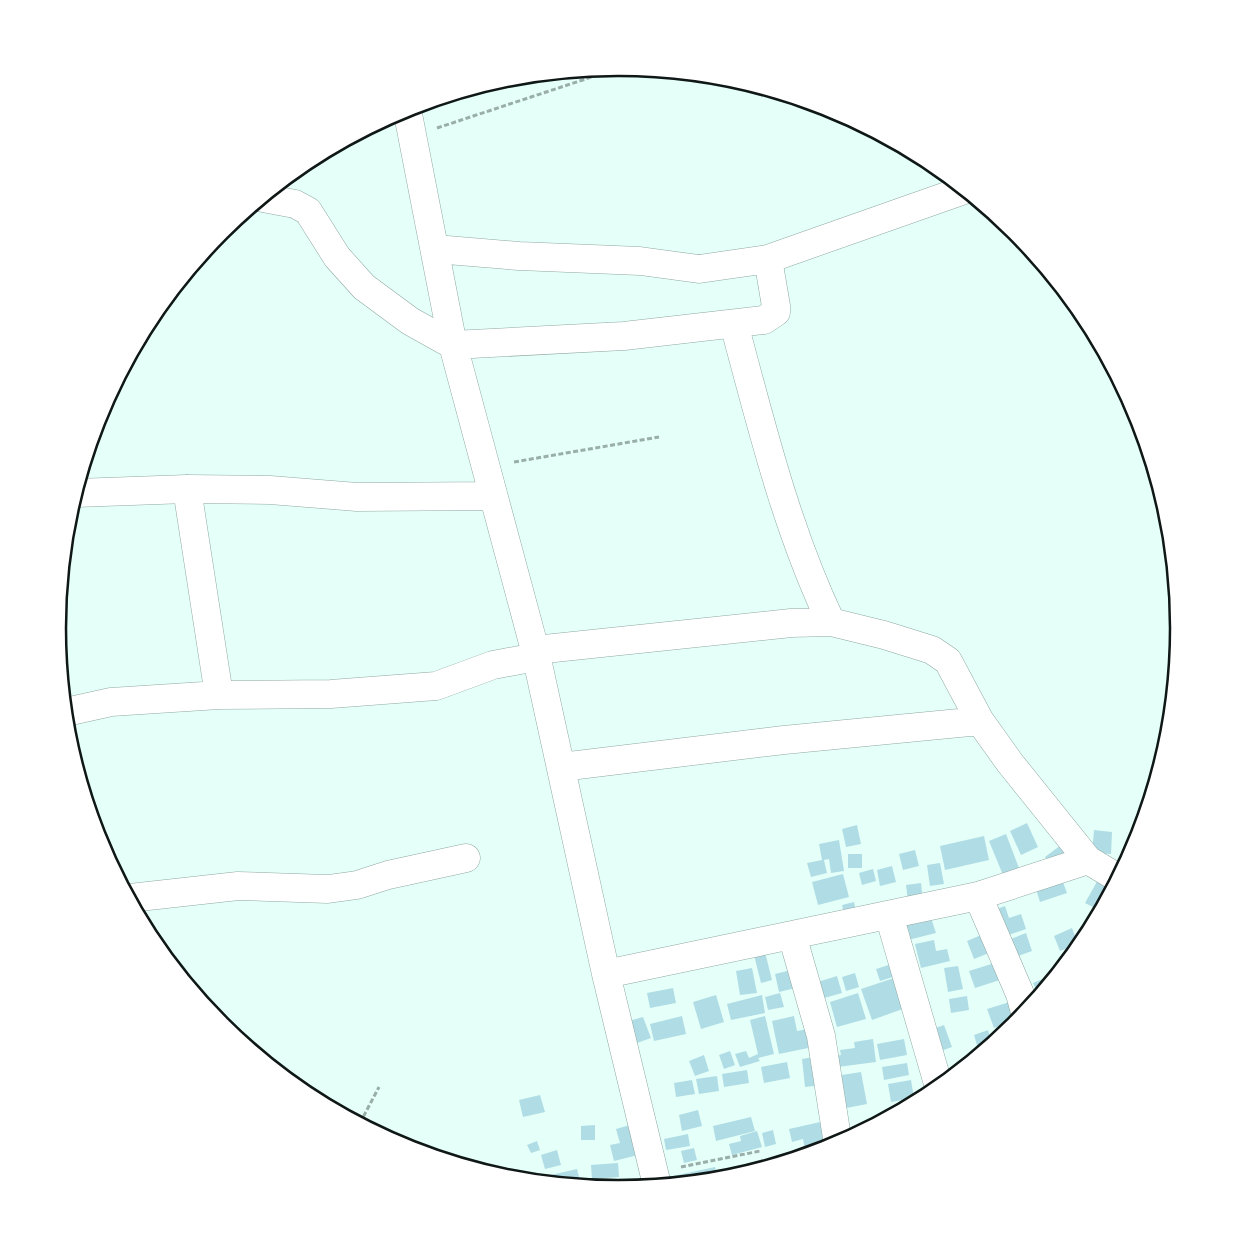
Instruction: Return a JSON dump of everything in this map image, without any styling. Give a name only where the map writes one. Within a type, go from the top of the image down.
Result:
[{"type":"street","points":[[409,117],[453,345],[535,654],[606,974],[655,1179]]},
{"type":"street","points":[[435,249],[519,256],[640,261],[688,269],[768,259],[958,192]]},
{"type":"street","points":[[271,199],[295,204],[308,211],[338,257],[364,287],[410,321],[453,345],[624,336],[764,320],[776,312],[768,259]]},
{"type":"street","points":[[734,324],[763,431],[801,552],[831,622]]},
{"type":"street","points":[[83,493],[187,489],[270,490],[357,497],[493,496]]},
{"type":"street","points":[[187,489],[219,695]]},
{"type":"street","points":[[73,710],[110,702],[219,695],[331,694],[436,686],[493,665],[535,654],[791,623],[831,622],[884,634],[932,650],[948,661],[980,721],[1088,860],[1113,875]]},
{"type":"street","points":[[561,768],[784,740],[980,721]]},
{"type":"street","points":[[136,897],[238,886],[328,889],[357,885],[388,875],[466,858]]},
{"type":"street","points":[[606,974],[978,896],[1088,860]]},
{"type":"street","points":[[978,896],[1023,1004]]},
{"type":"street","points":[[889,915],[937,1079]]},
{"type":"street","points":[[792,935],[822,1036],[837,1135]]},
{"type":"path","points":[[412,136],[592,77]]},
{"type":"path","points":[[486,464],[534,460],[658,437]]},
{"type":"path","points":[[363,1117],[379,1087]]},
{"type":"path","points":[[655,1179],[760,1151]]},
{"type":"building","points":[[1027,823],[1038,847],[1021,855],[1010,831]]},
{"type":"building","points":[[857,825],[861,844],[846,847],[842,829]]},
{"type":"building","points":[[1094,830],[1112,832],[1111,854],[1092,853]]},
{"type":"building","points":[[1006,834],[1019,868],[1003,875],[989,841]]},
{"type":"building","points":[[984,836],[989,860],[945,870],[940,846]]},
{"type":"building","points":[[839,840],[844,871],[831,873],[829,859],[824,860],[827,873],[811,877],[807,863],[822,860],[819,844]]},
{"type":"building","points":[[1061,845],[1070,857],[1054,869],[1045,857]]},
{"type":"building","points":[[915,850],[919,866],[903,870],[899,854]]},
{"type":"building","points":[[848,854],[862,854],[862,868],[848,868]]},
{"type":"building","points":[[940,863],[944,884],[930,886],[927,865]]},
{"type":"building","points":[[892,866],[896,882],[880,886],[877,870]]},
{"type":"building","points":[[873,869],[876,881],[862,885],[859,873]]},
{"type":"building","points":[[843,874],[849,897],[818,905],[812,882]]},
{"type":"building","points":[[1061,877],[1067,893],[1040,902],[1035,886]]},
{"type":"building","points":[[1099,878],[1108,883],[1095,908],[1085,903]]},
{"type":"building","points":[[921,883],[923,901],[908,902],[906,885]]},
{"type":"building","points":[[854,902],[856,911],[844,914],[842,905]]},
{"type":"building","points":[[1005,906],[1009,918],[1021,914],[1026,929],[1003,937],[994,910]]},
{"type":"building","points":[[930,915],[936,933],[904,941],[899,924]]},
{"type":"building","points":[[1072,928],[1076,938],[1069,948],[1060,951],[1054,936]]},
{"type":"building","points":[[986,933],[994,951],[974,959],[967,941]]},
{"type":"building","points":[[1026,933],[1032,951],[1010,959],[1003,942]]},
{"type":"building","points":[[934,940],[936,951],[947,949],[950,961],[921,968],[915,944]]},
{"type":"building","points":[[765,952],[772,980],[761,983],[754,955]]},
{"type":"building","points":[[1001,961],[1006,978],[975,988],[969,971]]},
{"type":"building","points":[[895,963],[899,975],[880,981],[876,969]]},
{"type":"building","points":[[958,966],[963,989],[948,992],[944,968]]},
{"type":"building","points":[[752,968],[757,993],[740,995],[736,971]]},
{"type":"building","points":[[799,968],[804,986],[779,992],[775,974]]},
{"type":"building","points":[[855,973],[859,987],[846,991],[842,977]]},
{"type":"building","points":[[837,976],[842,993],[817,1000],[811,984]]},
{"type":"building","points":[[900,976],[911,1006],[872,1020],[861,989]]},
{"type":"building","points":[[1046,978],[1036,990],[1033,983]]},
{"type":"building","points":[[673,988],[676,1003],[650,1008],[647,993]]},
{"type":"building","points":[[780,993],[784,1007],[768,1010],[765,997]]},
{"type":"building","points":[[858,993],[866,1019],[837,1027],[830,1002]]},
{"type":"building","points":[[716,995],[724,1022],[701,1029],[693,1002]]},
{"type":"building","points":[[762,995],[765,1013],[731,1020],[727,1004]]},
{"type":"building","points":[[967,996],[969,1010],[951,1013],[949,999]]},
{"type":"building","points":[[1013,1001],[1016,1011],[1001,1025],[994,1028],[987,1009]]},
{"type":"building","points":[[682,1016],[686,1034],[654,1041],[650,1024]]},
{"type":"building","points":[[765,1016],[774,1054],[758,1058],[760,1061],[740,1067],[735,1054],[746,1051],[749,1058],[758,1054],[750,1020]]},
{"type":"building","points":[[794,1016],[797,1031],[808,1029],[818,1046],[779,1054],[772,1021]]},
{"type":"building","points":[[643,1017],[651,1038],[637,1043],[629,1021]]},
{"type":"building","points":[[944,1025],[952,1047],[938,1052],[930,1030]]},
{"type":"building","points":[[988,1030],[990,1036],[978,1047],[974,1035]]},
{"type":"building","points":[[873,1039],[876,1062],[830,1068],[828,1057],[841,1055],[840,1050],[855,1048],[854,1042]]},
{"type":"building","points":[[904,1039],[907,1055],[880,1060],[877,1044]]},
{"type":"building","points":[[730,1051],[735,1065],[724,1069],[719,1055]]},
{"type":"building","points":[[704,1055],[709,1071],[695,1076],[689,1061]]},
{"type":"building","points":[[819,1056],[823,1085],[805,1087],[802,1059]]},
{"type":"building","points":[[787,1062],[790,1078],[764,1083],[761,1067]]},
{"type":"building","points":[[907,1063],[909,1075],[884,1080],[882,1067]]},
{"type":"building","points":[[747,1070],[749,1083],[724,1087],[722,1074]]},
{"type":"building","points":[[861,1072],[867,1104],[836,1110],[829,1077]]},
{"type":"building","points":[[717,1076],[719,1091],[699,1094],[696,1079]]},
{"type":"building","points":[[692,1080],[695,1094],[676,1097],[674,1083]]},
{"type":"building","points":[[911,1080],[913,1094],[905,1100],[891,1102],[888,1084]]},
{"type":"building","points":[[540,1095],[545,1112],[523,1117],[519,1100]]},
{"type":"building","points":[[698,1110],[702,1126],[682,1131],[679,1115]]},
{"type":"building","points":[[751,1117],[755,1131],[716,1141],[713,1126]]},
{"type":"building","points":[[829,1120],[833,1137],[805,1148],[803,1139],[792,1142],[789,1129]]},
{"type":"building","points":[[595,1125],[595,1140],[581,1140],[581,1126]]},
{"type":"building","points":[[630,1125],[638,1155],[614,1161],[610,1145],[620,1143],[616,1129]]},
{"type":"building","points":[[773,1130],[776,1144],[765,1147],[762,1133]]},
{"type":"building","points":[[757,1131],[762,1147],[732,1155],[729,1144],[741,1141],[740,1136]]},
{"type":"building","points":[[688,1134],[690,1146],[666,1150],[664,1139]]},
{"type":"building","points":[[537,1141],[540,1150],[531,1153],[527,1145]]},
{"type":"building","points":[[694,1148],[697,1160],[684,1163],[681,1151]]},
{"type":"building","points":[[557,1150],[561,1165],[545,1169],[541,1155]]},
{"type":"building","points":[[618,1163],[619,1177],[592,1179],[591,1165]]},
{"type":"building","points":[[715,1167],[716,1172],[691,1176],[664,1178]]},
{"type":"building","points":[[577,1169],[579,1179],[551,1176]]}]
